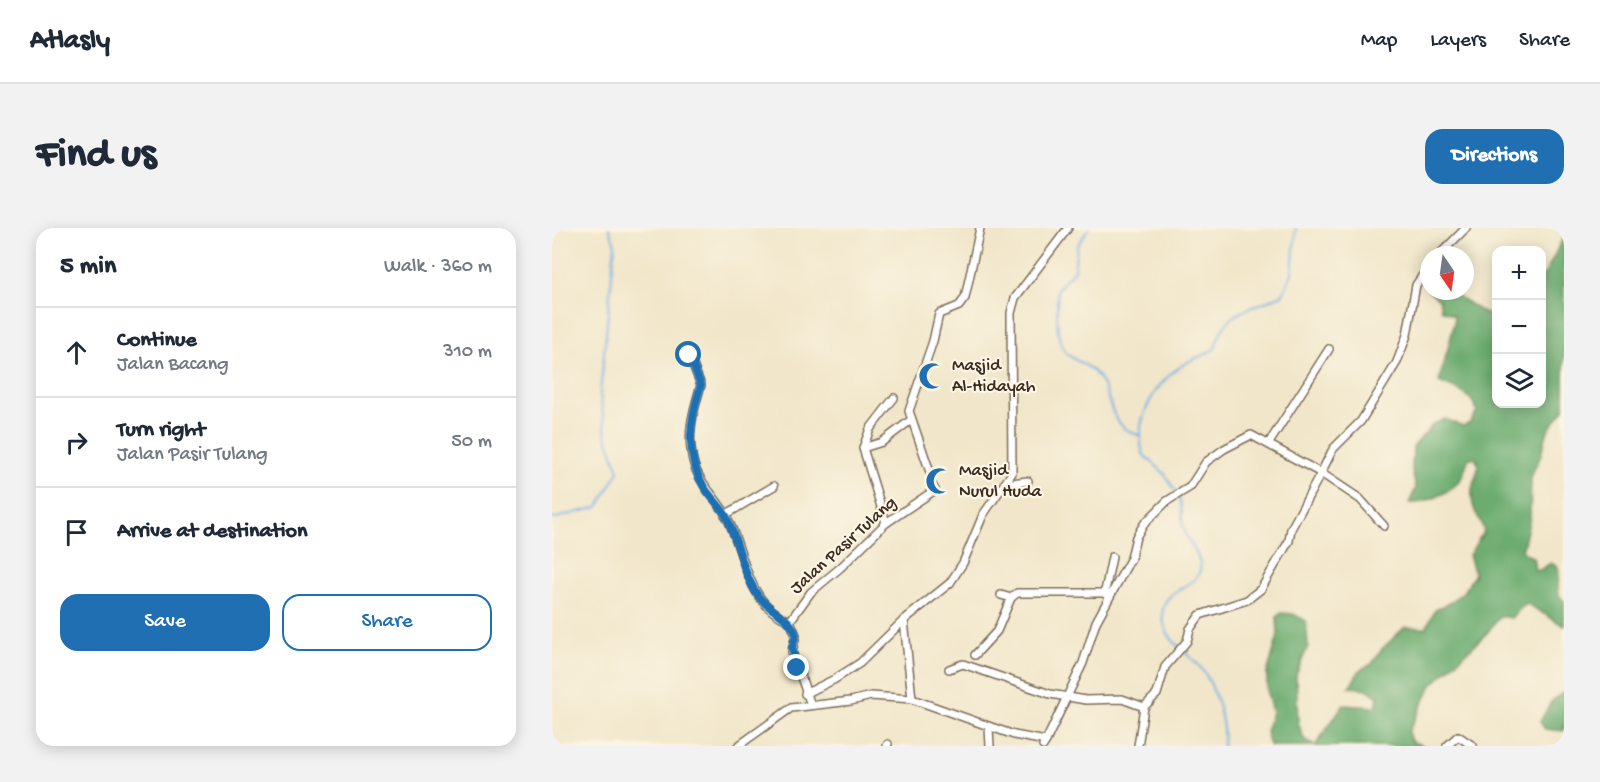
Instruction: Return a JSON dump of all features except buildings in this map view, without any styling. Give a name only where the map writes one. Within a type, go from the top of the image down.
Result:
[{"type":"street","name":"Jalan Pasir Tulang","points":[[811,705],[805,694],[792,652],[796,635],[790,621],[811,592],[840,568],[886,523],[936,490],[931,483],[931,475],[911,420],[911,402],[930,352],[939,314],[959,306],[965,298],[980,228]]},
{"type":"street","points":[[805,694],[855,667],[904,620],[950,583],[963,563],[983,515],[1013,469],[1010,394],[1013,304],[1015,298],[1068,228]]},
{"type":"street","points":[[1448,246],[1466,228]]},
{"type":"street","points":[[1138,746],[1143,707],[1157,694],[1165,667],[1183,647],[1190,629],[1200,615],[1247,600],[1261,589],[1289,541],[1292,529],[1333,449],[1366,414],[1397,362],[1407,335],[1416,285],[1420,279]]},
{"type":"street","points":[[1269,443],[1329,349]]},
{"type":"street","points":[[689,355],[701,385],[694,405],[690,435],[692,457],[704,488],[725,515],[756,591],[772,611],[790,621]]},
{"type":"street","points":[[886,523],[863,448],[870,429],[894,398]]},
{"type":"street","points":[[863,448],[882,442],[911,420]]},
{"type":"street","points":[[738,746],[791,708],[851,701],[871,696],[912,699],[1044,745],[1083,663],[1107,597],[1144,524],[1174,496],[1190,487],[1206,462],[1224,449],[1251,435],[1321,473],[1360,499],[1384,526]]},
{"type":"street","points":[[1004,484],[1028,481]]},
{"type":"street","points":[[725,515],[774,486]]},
{"type":"street","points":[[1107,597],[1112,557]]},
{"type":"street","points":[[975,655],[997,631],[1011,598],[1023,592],[1107,597]]},
{"type":"street","points":[[1001,595],[1011,598]]},
{"type":"street","points":[[904,620],[912,699]]},
{"type":"street","points":[[948,669],[963,664],[1012,683],[1067,697],[1122,699],[1143,707]]},
{"type":"street","points":[[989,727],[990,746]]},
{"type":"street","points":[[1447,746],[1458,736],[1473,746]]},
{"type":"green space","points":[[1564,236],[1564,409],[1548,430],[1540,458],[1531,475],[1530,518],[1522,551],[1533,558],[1535,570],[1538,571],[1551,563],[1558,567],[1558,589],[1564,601],[1564,626],[1526,603],[1511,618],[1500,616],[1487,633],[1432,685],[1408,732],[1411,741],[1424,746],[1315,746],[1343,705],[1376,707],[1378,697],[1367,689],[1349,687],[1361,669],[1372,664],[1382,649],[1405,627],[1426,628],[1435,610],[1451,602],[1464,591],[1475,574],[1469,555],[1484,531],[1472,502],[1472,490],[1478,469],[1475,458],[1469,458],[1462,477],[1456,485],[1430,500],[1409,503],[1416,488],[1412,471],[1413,447],[1433,424],[1445,419],[1463,426],[1470,423],[1477,411],[1467,396],[1439,382],[1455,316],[1441,309],[1439,300],[1464,300],[1485,314],[1492,313],[1492,408],[1546,408],[1546,272]]},
{"type":"green space","points":[[1281,613],[1293,614],[1306,621],[1308,646],[1296,675],[1298,723],[1304,739],[1315,746],[1270,746],[1266,732],[1272,712],[1267,693],[1267,673],[1278,636],[1277,617]]},
{"type":"green space","points":[[1564,692],[1564,731],[1545,729],[1540,722],[1551,702]]},
{"type":"waterway","points":[[552,519],[598,507],[619,471],[606,435],[600,394],[615,244],[609,228]]},
{"type":"waterway","points":[[1089,228],[1077,246],[1074,270],[1057,290],[1059,338],[1068,354],[1095,373],[1122,426],[1142,436]]},
{"type":"waterway","points":[[1176,492],[1164,473],[1143,454],[1140,441],[1144,414],[1157,390],[1175,370],[1215,348],[1225,325],[1232,318],[1240,312],[1282,295],[1292,274],[1296,228]]},
{"type":"waterway","points":[[1179,497],[1184,529],[1198,557],[1200,571],[1197,577],[1166,601],[1163,618],[1168,634],[1201,668],[1211,685],[1221,716],[1223,746]]},
{"type":"place","name":"Masjid Al-Hidayah","points":[[932,376]]},
{"type":"place","name":"Masjid Nurul Huda","points":[[939,481]]},
{"type":"route","points":[[689,355],[701,385],[694,405],[690,435],[695,469],[704,488],[725,515],[746,571],[759,597],[778,616],[792,624],[796,635],[792,652],[797,668]]}]
